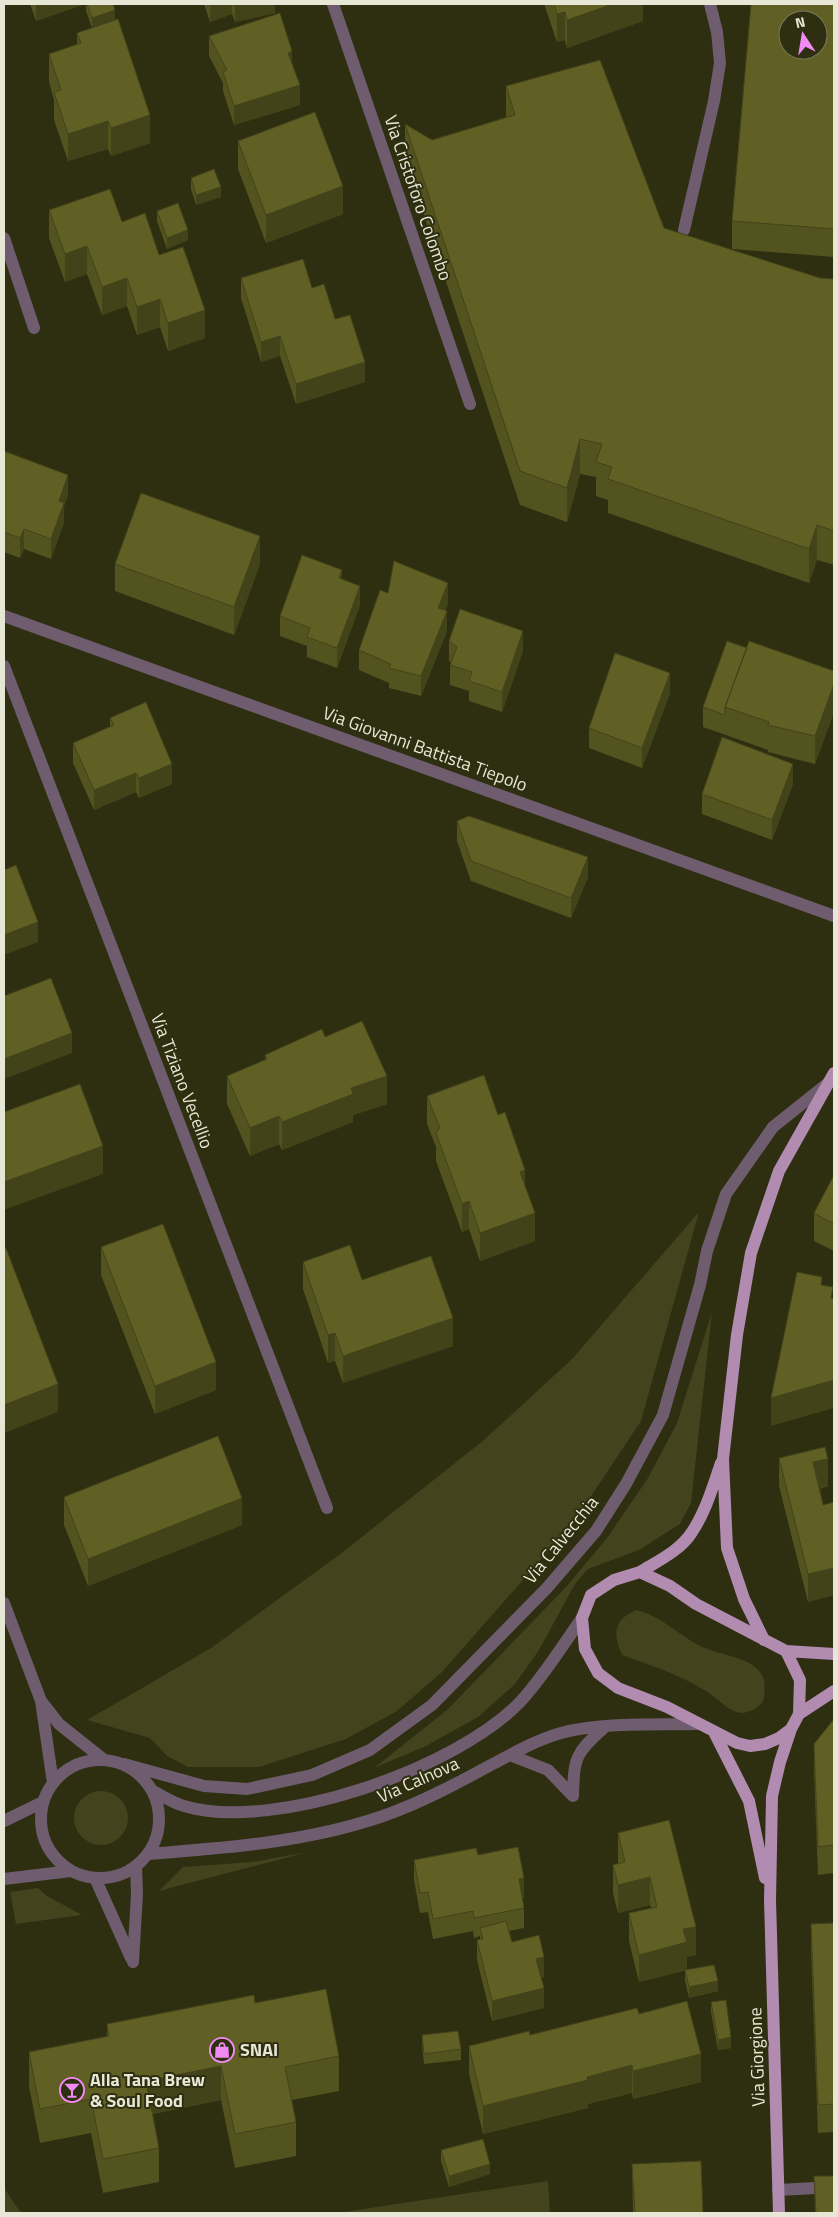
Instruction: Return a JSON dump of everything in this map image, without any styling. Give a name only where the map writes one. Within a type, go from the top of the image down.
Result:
[{"type":"main road","name":"Via Calvecchia","points":[[764,1640],[744,1599],[727,1548],[723,1458],[737,1335],[751,1253],[779,1171],[834,1073]]},
{"type":"main road","name":"Via Calvecchia","points":[[582,1618],[591,1595],[614,1580],[640,1572],[671,1552],[692,1533],[704,1508],[723,1458]]},
{"type":"main road","points":[[640,1572],[670,1586],[696,1604],[786,1651],[834,1654]]},
{"type":"main road","points":[[582,1618],[585,1649],[598,1673],[618,1688],[667,1707],[715,1734],[737,1743],[750,1746],[765,1744],[779,1738],[791,1729]]},
{"type":"main road","points":[[786,1651],[800,1680],[799,1714]]},
{"type":"main road","points":[[799,1714],[834,1691]]},
{"type":"main road","name":"Via Giorgione","points":[[779,2213],[770,1900],[772,1796],[780,1762],[791,1729],[799,1714]]},
{"type":"main road","name":"Via Giorgione","points":[[715,1734],[749,1801],[770,1900]]},
{"type":"street","name":"Via Cristoforo Colombo","points":[[333,4],[470,404]]},
{"type":"street","points":[[684,230],[714,101],[720,62],[717,32],[710,4]]},
{"type":"street","points":[[4,238],[34,328]]},
{"type":"street","name":"Via Giovanni Battista Tiepolo","points":[[4,616],[834,916]]},
{"type":"street","name":"Via Tiziano Vecellio","points":[[4,666],[327,1508]]},
{"type":"street","name":"Via Calvecchia","points":[[124,1764],[204,1786],[247,1788],[312,1775],[370,1750],[432,1705],[546,1589],[596,1531],[626,1484],[662,1415],[700,1285],[707,1251],[726,1194],[773,1127],[827,1084]]},
{"type":"street","points":[[4,1603],[41,1702],[53,1783]]},
{"type":"street","name":"Via Calnova","points":[[153,1791],[183,1806],[214,1811],[245,1812],[303,1804],[389,1779],[461,1746],[493,1724],[521,1701],[582,1618]]},
{"type":"street","points":[[41,1702],[59,1724],[102,1760]]},
{"type":"street","name":"Via Calnova","points":[[148,1854],[247,1846],[320,1832],[381,1816],[439,1793],[529,1745],[562,1733],[604,1728],[697,1724]]},
{"type":"street","points":[[510,1755],[548,1770],[573,1796],[574,1765],[579,1752],[604,1728]]},
{"type":"street","points":[[102,1760],[124,1764],[139,1774],[153,1791],[158,1804],[159,1823],[155,1843],[148,1854],[136,1866],[117,1876],[95,1878],[71,1870],[61,1864],[47,1847],[41,1825],[43,1802],[53,1783],[75,1765],[102,1760]]},
{"type":"street","points":[[4,1821],[43,1802]]},
{"type":"street","points":[[95,1878],[133,1962],[137,1894],[136,1866]]},
{"type":"street","points":[[4,1879],[71,1870]]},
{"type":"street","points":[[778,2190],[834,2187]]},
{"type":"shaded area","points":[[699,1212],[641,1421],[574,1522],[442,1672],[397,1711],[346,1739],[259,1767],[188,1767],[167,1756],[150,1738],[87,1720],[211,1648],[339,1555],[484,1440],[572,1359]]},
{"type":"shaded area","points":[[712,1312],[691,1503],[680,1524],[639,1550],[588,1569],[575,1584],[539,1650],[515,1684],[478,1717],[426,1746],[374,1768],[447,1710],[566,1587],[607,1538],[648,1478],[677,1423]]},
{"type":"shaded area","points":[[636,1610],[654,1617],[696,1644],[744,1661],[758,1669],[762,1675],[765,1688],[761,1704],[744,1713],[737,1712],[690,1682],[622,1655],[617,1641],[617,1628],[623,1618]]},
{"type":"shaded area","points":[[96,1791],[106,1791],[116,1795],[124,1803],[128,1818],[124,1833],[116,1841],[106,1845],[96,1845],[86,1841],[78,1833],[74,1823],[74,1813],[78,1803],[86,1795]]},
{"type":"shaded area","points":[[308,1852],[159,1891],[183,1867],[252,1862]]},
{"type":"shaded area","points":[[38,1888],[47,1896],[82,1915],[16,1924],[10,1892]]},
{"type":"shaded area","points":[[548,2181],[550,2213],[337,2213]]},
{"type":"shaded area","points":[[4,2188],[21,2213],[4,2213]]},
{"type":"building","points":[[87,4],[113,4],[115,10],[92,18]]},
{"type":"building","points":[[554,4],[613,4],[567,20],[565,12],[557,14]]},
{"type":"building","points":[[751,4],[834,4],[834,229],[732,221]]},
{"type":"building","points":[[280,13],[292,51],[288,53],[300,85],[234,106],[223,72],[227,70],[209,36]]},
{"type":"building","points":[[118,19],[150,115],[111,128],[108,121],[68,134],[54,92],[61,90],[49,54],[81,43],[77,33]]},
{"type":"building","points":[[600,60],[664,228],[820,278],[834,279],[834,531],[817,525],[809,549],[608,479],[612,467],[596,462],[602,444],[580,439],[567,488],[520,471],[405,124],[432,140],[515,115],[506,86]]},
{"type":"building","points":[[315,112],[343,186],[266,215],[238,141]]},
{"type":"building","points":[[214,169],[221,187],[196,195],[191,178]]},
{"type":"building","points":[[110,189],[122,222],[145,213],[159,255],[183,247],[205,310],[168,323],[160,299],[137,307],[127,278],[102,287],[87,246],[65,254],[49,210]]},
{"type":"building","points":[[178,203],[188,230],[167,238],[157,211]]},
{"type":"building","points":[[303,259],[312,288],[324,284],[335,319],[350,315],[365,362],[296,384],[280,336],[261,342],[241,278]]},
{"type":"building","points":[[4,451],[68,475],[59,501],[64,503],[51,539],[24,529],[20,538],[4,532]]},
{"type":"building","points":[[141,493],[260,536],[234,607],[115,564]]},
{"type":"building","points":[[302,555],[342,570],[339,578],[360,586],[337,648],[307,637],[310,628],[280,616]]},
{"type":"building","points":[[394,561],[448,583],[438,608],[447,611],[421,676],[389,668],[391,664],[359,650],[380,590],[388,593]]},
{"type":"building","points":[[460,609],[523,631],[502,692],[469,681],[472,672],[450,665],[457,647],[449,641]]},
{"type":"building","points":[[727,641],[747,648],[725,707],[725,715],[703,707]]},
{"type":"building","points":[[749,641],[834,671],[834,684],[815,736],[768,725],[769,722],[725,707]]},
{"type":"building","points":[[615,653],[670,673],[642,748],[589,728]]},
{"type":"building","points":[[146,702],[172,764],[139,778],[136,773],[94,790],[73,743],[114,725],[110,718]]},
{"type":"building","points":[[722,737],[793,764],[772,820],[702,794]]},
{"type":"building","points":[[469,816],[588,857],[571,898],[471,861],[457,821]]},
{"type":"building","points":[[16,865],[38,922],[4,935],[4,870]]},
{"type":"building","points":[[51,978],[72,1033],[4,1059],[4,996]]},
{"type":"building","points":[[362,1021],[387,1076],[351,1088],[353,1094],[282,1122],[279,1116],[250,1128],[227,1076],[267,1059],[265,1055],[322,1029],[325,1037]]},
{"type":"building","points":[[484,1075],[498,1115],[505,1112],[525,1170],[520,1172],[535,1213],[480,1233],[469,1201],[462,1204],[436,1133],[440,1128],[427,1096]]},
{"type":"building","points":[[80,1084],[103,1146],[4,1182],[4,1112]]},
{"type":"building","points":[[834,1175],[834,1224],[814,1213]]},
{"type":"building","points":[[163,1224],[216,1362],[155,1386],[101,1247]]},
{"type":"building","points":[[350,1245],[362,1280],[431,1256],[453,1318],[343,1356],[335,1333],[328,1335],[303,1262]]},
{"type":"building","points":[[6,1248],[58,1384],[4,1405],[4,1249]]},
{"type":"building","points":[[797,1272],[822,1277],[821,1285],[833,1287],[831,1298],[834,1299],[834,1380],[771,1398]]},
{"type":"building","points":[[218,1436],[242,1498],[88,1559],[64,1497]]},
{"type":"building","points":[[825,1447],[828,1459],[813,1462],[823,1505],[834,1502],[834,1568],[808,1574],[779,1458]]},
{"type":"building","points":[[834,1719],[834,1845],[818,1847],[814,1744]]},
{"type":"building","points":[[669,1820],[696,1927],[683,1929],[687,1942],[639,1955],[629,1913],[657,1907],[650,1877],[618,1885],[613,1865],[625,1862],[618,1833]]},
{"type":"building","points":[[518,1847],[524,1878],[519,1879],[524,1908],[474,1918],[473,1911],[433,1919],[428,1892],[420,1893],[414,1860],[476,1848],[478,1855]]},
{"type":"building","points":[[506,1921],[512,1942],[539,1935],[544,1957],[536,1959],[544,1988],[492,2001],[477,1940],[483,1939],[480,1928]]},
{"type":"building","points":[[834,1923],[834,2104],[818,2105],[811,1924]]},
{"type":"building","points":[[714,1965],[718,1981],[689,1987],[685,1970]]},
{"type":"building","points":[[326,1989],[339,2056],[285,2067],[296,2122],[235,2134],[221,2066],[146,2081],[159,2148],[103,2159],[91,2099],[40,2109],[29,2052],[109,2036],[107,2024],[254,1995],[255,2003]]},
{"type":"building","points":[[726,2000],[731,2037],[718,2040],[711,2002]]},
{"type":"building","points":[[687,2001],[701,2054],[633,2071],[632,2065],[587,2077],[588,2080],[483,2106],[469,2046],[529,2031],[530,2035],[637,2008],[639,2014]]},
{"type":"building","points":[[458,2031],[461,2049],[424,2054],[422,2035]]},
{"type":"building","points":[[483,2139],[490,2164],[449,2176],[441,2150]]},
{"type":"building","points":[[701,2161],[703,2213],[635,2213],[632,2164]]},
{"type":"building","points":[[814,2176],[834,2176],[834,2213],[816,2213]]},
{"type":"place","name":"SNAI","points":[[222,2050]]},
{"type":"place","name":"Alla Tana Brew & Soul Food","points":[[72,2090]]}]
